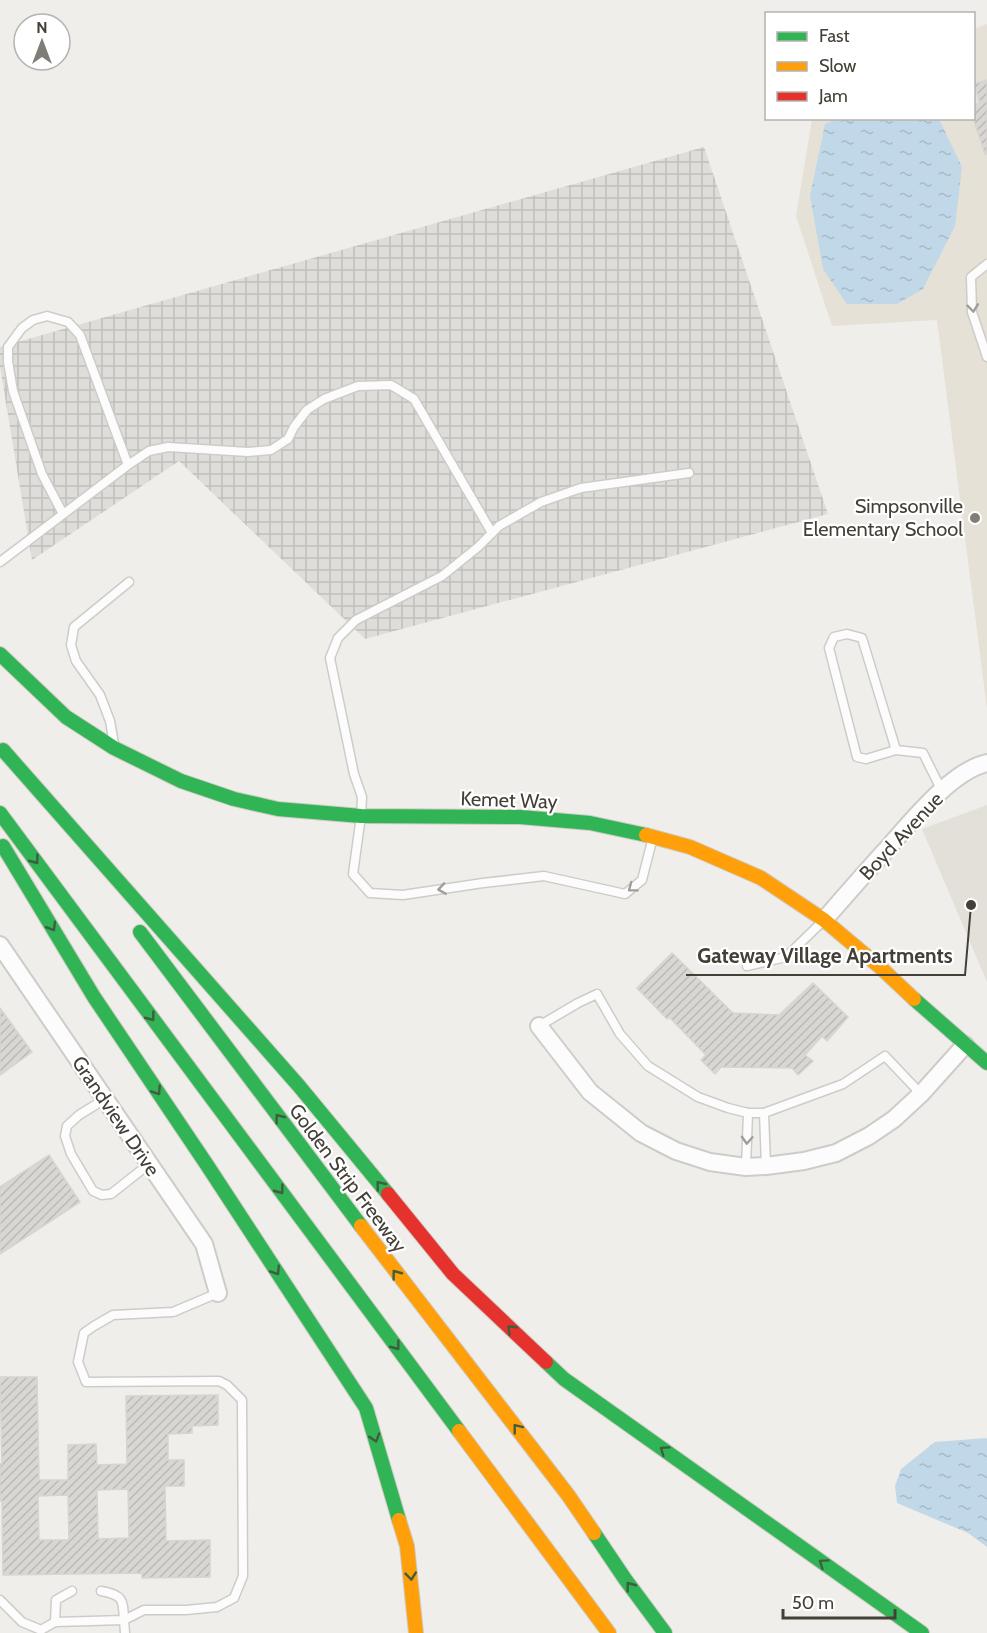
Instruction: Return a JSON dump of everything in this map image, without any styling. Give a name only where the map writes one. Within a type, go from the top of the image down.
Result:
[{"type":"main road","name":"Kemet Way","points":[[0,654],[66,717],[114,748],[181,781],[234,799],[278,809],[361,816],[520,817],[590,823],[653,836],[690,847],[761,878],[824,920],[987,1063]]},
{"type":"main road","points":[[2,748],[103,883]]},
{"type":"main road","points":[[2,748],[299,1086],[453,1274],[564,1379],[922,1633]]},
{"type":"main road","points":[[0,813],[609,1633]]},
{"type":"main road","points":[[0,841],[94,997],[366,1408],[407,1546],[416,1633]]},
{"type":"main road","name":"Golden Strip Freeway","points":[[131,921],[394,1272],[568,1495],[665,1633]]},
{"type":"street","name":"Boyd Avenue","points":[[824,920],[912,821],[942,791],[961,775],[987,763]]},
{"type":"street","name":"Grandview Drive","points":[[0,945],[204,1244],[218,1293]]},
{"type":"street","points":[[539,1026],[590,1092],[641,1133],[676,1150],[710,1162],[746,1167],[804,1161],[836,1153],[869,1137],[894,1119],[921,1094],[965,1045]]},
{"type":"lane","points":[[987,264],[971,277],[972,312],[987,357]]},
{"type":"lane","points":[[63,514],[42,474],[13,391],[8,347],[22,328],[47,316],[68,322],[80,335],[128,465]]},
{"type":"lane","points":[[0,562],[149,451],[168,447],[248,452],[271,450],[288,439],[307,410],[324,399],[358,386],[391,385],[414,399],[492,533]]},
{"type":"lane","points":[[653,836],[642,880],[625,894],[544,876],[483,882],[403,895],[370,893],[353,874],[362,797],[354,774],[330,658],[338,638],[356,620],[441,576],[478,547],[499,526],[541,502],[580,488],[689,473]]},
{"type":"lane","points":[[114,748],[110,721],[100,695],[76,661],[71,645],[74,627],[129,582]]},
{"type":"lane","points":[[896,750],[862,638],[847,634],[834,637],[829,648],[857,757],[866,759],[896,750],[923,753],[942,791]]},
{"type":"lane","points":[[747,966],[786,957],[824,920]]},
{"type":"lane","points":[[539,1026],[597,994],[620,1034],[648,1066],[698,1097],[748,1113],[764,1113],[843,1084],[885,1056],[921,1094]]},
{"type":"lane","points":[[105,1099],[79,1115],[67,1126],[64,1136],[71,1154],[93,1191],[102,1195],[111,1194],[149,1164]]},
{"type":"lane","points":[[746,1167],[748,1113]]},
{"type":"lane","points":[[764,1113],[766,1166]]},
{"type":"lane","points":[[0,1600],[22,1622],[41,1630],[55,1622],[124,1620],[144,1610],[217,1607],[234,1598],[243,1576],[242,1400],[227,1385],[219,1381],[86,1382],[78,1362],[84,1333],[113,1315],[173,1312],[218,1293]]},
{"type":"lane","points":[[55,1622],[56,1600],[72,1591]]},
{"type":"lane","points":[[101,1591],[115,1594],[123,1603],[125,1633]]},
{"type":"shaded area","name":"Simpsonville Elementary School","points":[[987,24],[987,709],[937,320],[832,326],[796,216],[812,120],[975,120],[975,29]]},
{"type":"shaded area","points":[[704,147],[828,514],[365,639],[179,461],[32,560],[0,367],[0,347]]},
{"type":"shaded area","points":[[987,805],[987,982],[922,829]]},
{"type":"water","points":[[834,120],[938,120],[962,167],[955,226],[923,289],[897,304],[847,304],[823,269],[810,196],[825,124]]},
{"type":"water","points":[[986,1438],[987,1547],[968,1533],[897,1503],[895,1486],[901,1469],[935,1442]]},
{"type":"building","points":[[987,80],[987,154],[985,154],[974,121],[975,106],[980,103],[975,84]]},
{"type":"building","points":[[672,953],[733,1013],[779,1015],[813,983],[848,1017],[827,1041],[822,1036],[805,1055],[813,1061],[798,1075],[792,1068],[721,1067],[715,1074],[701,1060],[706,1055],[637,988]]},
{"type":"building","points":[[0,1008],[32,1052],[0,1075]]},
{"type":"building","points":[[49,1155],[80,1202],[0,1254],[0,1187]]},
{"type":"building","points":[[0,1377],[37,1377],[39,1480],[68,1480],[68,1445],[96,1444],[97,1465],[127,1464],[126,1396],[218,1395],[218,1425],[192,1426],[192,1433],[168,1434],[168,1460],[184,1460],[184,1486],[165,1486],[166,1541],[210,1540],[210,1577],[142,1578],[142,1573],[3,1575],[2,1501],[0,1501],[0,1464],[2,1464]],"holes":[[[128,1489],[129,1538],[98,1539],[97,1490]],[[68,1495],[69,1540],[39,1540],[38,1496]]]},
{"type":"traffic: fast","points":[[0,654],[66,717],[114,748],[181,781],[234,799],[278,809],[361,816],[520,817],[590,823],[646,835]]},
{"type":"traffic: fast","points":[[3,750],[299,1086],[388,1194]]},
{"type":"traffic: fast","points":[[0,813],[459,1431]]},
{"type":"traffic: fast","points":[[3,846],[94,997],[366,1408],[399,1520]]},
{"type":"traffic: fast","points":[[140,932],[361,1226]]},
{"type":"traffic: fast","points":[[914,999],[987,1063]]},
{"type":"traffic: fast","points":[[546,1362],[564,1379],[922,1633]]},
{"type":"traffic: fast","points":[[594,1533],[665,1633]]},
{"type":"traffic: slow","points":[[646,835],[690,847],[761,878],[824,920],[914,999]]},
{"type":"traffic: slow","points":[[361,1226],[568,1495],[594,1533]]},
{"type":"traffic: slow","points":[[459,1431],[609,1633]]},
{"type":"traffic: slow","points":[[399,1520],[407,1546],[416,1633]]},
{"type":"traffic: jam","points":[[388,1194],[453,1274],[546,1362]]},
{"type":"place","name":"Simpsonville Elementary School","points":[[975,518]]},
{"type":"place","name":"Gateway Village Apartments","points":[[971,905]]}]
